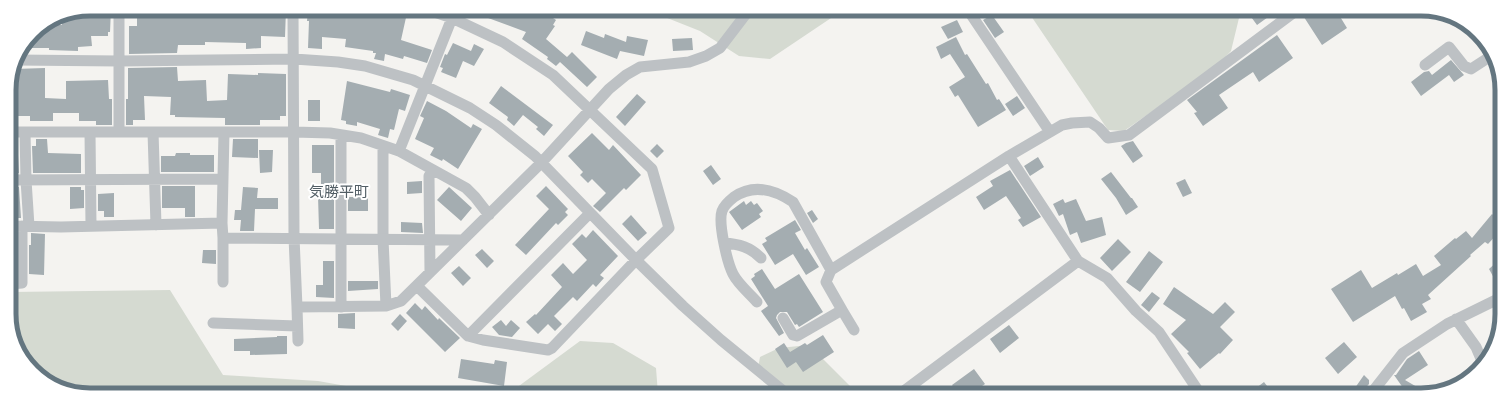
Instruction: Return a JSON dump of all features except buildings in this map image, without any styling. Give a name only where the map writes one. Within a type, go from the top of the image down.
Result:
[{"type":"street","points":[[119,16],[119,132]]},
{"type":"street","points":[[293,16],[294,237],[298,341]]},
{"type":"street","points":[[417,286],[468,336],[483,340],[548,350],[552,348],[636,260],[669,228],[652,169],[590,109],[546,71],[503,42],[446,16]]},
{"type":"street","points":[[297,307],[386,306],[401,301],[541,163],[609,89],[633,70],[640,67],[689,62],[706,56],[717,50],[726,41],[745,16]]},
{"type":"street","points":[[972,16],[1050,132]]},
{"type":"street","points":[[854,330],[826,282],[831,270],[1009,156],[1062,125],[1085,122],[1095,124],[1108,138],[1129,135],[1289,16]]},
{"type":"street","points":[[399,152],[452,18]]},
{"type":"street","points":[[1424,65],[1449,47],[1464,66],[1471,69],[1488,58]]},
{"type":"street","points":[[23,60],[119,61],[294,59],[338,62],[365,66],[394,74],[425,86],[470,108],[506,133],[541,163],[636,260],[720,340],[780,388]]},
{"type":"street","points":[[16,132],[294,132],[330,133],[361,138],[399,152],[466,188],[489,215]]},
{"type":"street","points":[[16,284],[22,283],[26,226],[25,132]]},
{"type":"street","points":[[90,132],[91,226]]},
{"type":"street","points":[[153,132],[156,225]]},
{"type":"street","points":[[223,282],[222,223],[224,132]]},
{"type":"street","points":[[341,135],[341,307]]},
{"type":"street","points":[[383,146],[383,239],[386,306]]},
{"type":"street","points":[[1009,156],[1078,261],[1107,278],[1136,311],[1159,332],[1196,388]]},
{"type":"street","points":[[430,272],[429,176],[433,170]]},
{"type":"street","points":[[16,180],[155,178],[223,179]]},
{"type":"street","points":[[757,302],[732,274],[724,243],[721,222],[724,207],[742,193],[753,189],[772,191],[784,195],[793,202],[831,270]]},
{"type":"street","points":[[468,336],[590,213]]},
{"type":"street","points":[[16,226],[61,227],[222,223]]},
{"type":"street","points":[[223,238],[294,237],[463,240]]},
{"type":"street","points":[[724,243],[743,246],[755,252],[761,258]]},
{"type":"street","points":[[908,388],[1078,261]]},
{"type":"street","points":[[1376,388],[1403,353],[1447,324],[1495,300]]},
{"type":"street","points":[[783,318],[793,335],[797,336],[842,310]]},
{"type":"street","points":[[1456,319],[1476,347],[1481,358]]},
{"type":"street","points":[[213,323],[297,326]]},
{"type":"shaded area","points":[[662,16],[834,16],[770,59],[739,56],[700,31]]},
{"type":"shaded area","points":[[1031,16],[1238,16],[1239,18],[1231,51],[1217,66],[1124,131],[1108,130]]},
{"type":"shaded area","points":[[170,290],[223,375],[318,381],[357,388],[76,387],[53,378],[45,373],[31,359],[24,347],[17,328],[16,292]]},
{"type":"shaded area","points":[[580,341],[613,343],[656,368],[658,388],[516,388]]},
{"type":"shaded area","points":[[809,345],[852,388],[773,388],[758,368],[760,357],[779,348]]},
{"type":"district","name":"気勝平町","points":[[339,193]]}]
